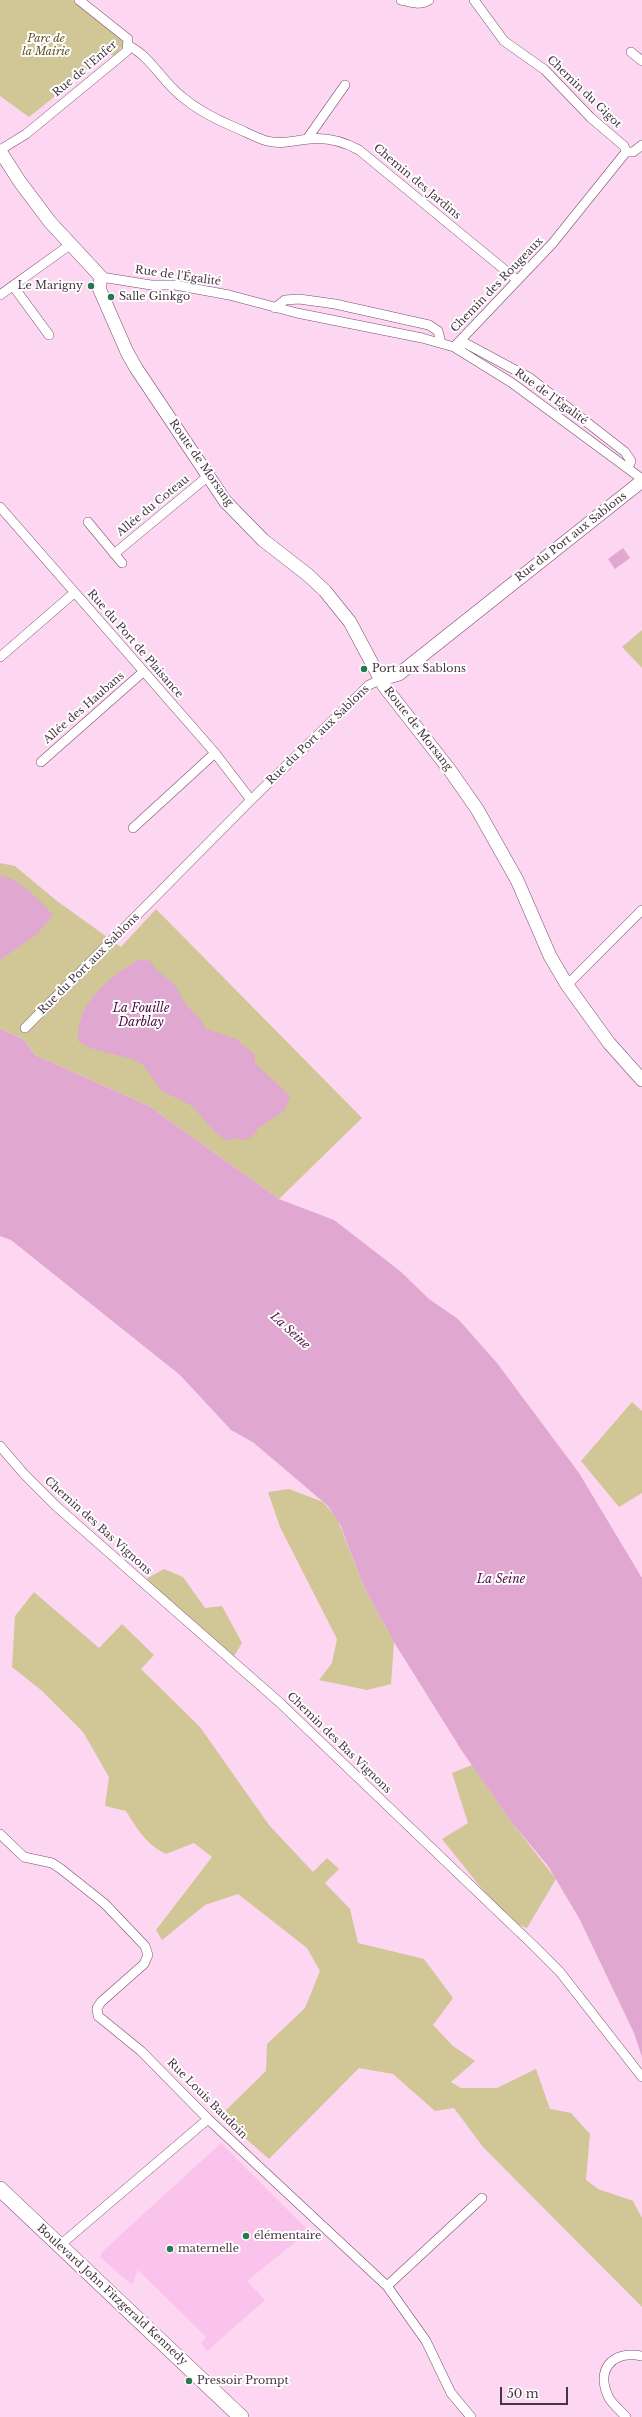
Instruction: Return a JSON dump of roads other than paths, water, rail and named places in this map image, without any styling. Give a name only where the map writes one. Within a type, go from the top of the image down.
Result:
[{"type":"main road","name":"Boulevard John Fitzgerald Kennedy","points":[[0,2189],[241,2417]]},
{"type":"street","name":"Rue de l'Enfer","points":[[0,150],[26,134],[120,59],[129,46],[128,39],[121,32],[79,0]]},
{"type":"street","points":[[401,0],[416,4],[429,0]]},
{"type":"street","name":"Chemin du Gigot","points":[[474,0],[504,41],[546,70],[591,118],[624,146],[626,152]]},
{"type":"street","name":"Chemin des Jardins","points":[[129,46],[139,51],[180,96],[200,110],[268,141],[285,143],[308,139],[330,139],[345,142],[359,150],[517,280]]},
{"type":"street","points":[[631,52],[642,61]]},
{"type":"street","points":[[308,139],[346,85]]},
{"type":"street","name":"Chemin des Rougeaux","points":[[454,347],[581,211],[597,187],[626,152],[633,152],[642,145]]},
{"type":"street","points":[[0,150],[30,196],[50,222],[101,277]]},
{"type":"street","points":[[0,295],[71,244]]},
{"type":"street","name":"Rue de l'Égalité","points":[[101,277],[151,285],[175,285],[228,295],[275,308],[454,347],[512,383],[628,468],[642,480]]},
{"type":"street","name":"Route de Morsang","points":[[101,277],[99,288],[126,352],[208,477],[241,520],[263,540],[308,575],[338,605],[361,639],[382,679],[384,686],[450,769],[477,809],[517,880],[550,956],[567,985],[609,1043],[642,1080]]},
{"type":"street","points":[[13,286],[49,335]]},
{"type":"street","points":[[275,308],[285,300],[299,299],[355,309],[429,325],[438,331],[441,343]]},
{"type":"street","name":"Chemin des Rougeaux","points":[[454,347],[465,343],[530,378],[625,452],[631,461],[628,468]]},
{"type":"street","name":"Allée du Coteau","points":[[114,554],[208,477]]},
{"type":"street","name":"Rue du Port aux Sablons","points":[[25,1028],[251,800],[369,685],[399,674],[642,480]]},
{"type":"street","name":"Rue du Port de Plaisance","points":[[2,512],[74,592],[214,753],[251,800]]},
{"type":"street","name":"Allée du Coteau","points":[[88,522],[122,563]]},
{"type":"street","points":[[0,657],[74,592]]},
{"type":"street","name":"Allée des Haubans","points":[[41,762],[143,672]]},
{"type":"street","points":[[133,828],[214,753]]},
{"type":"street","points":[[567,985],[642,910]]},
{"type":"street","name":"Chemin des Bas Vignons","points":[[0,1446],[24,1474],[56,1506],[279,1702],[535,1947],[560,1972],[642,2077]]},
{"type":"street","name":"Rue Louis Baudoin","points":[[0,1834],[24,1857],[52,1863],[76,1881],[109,1909],[145,1946],[148,1955],[144,1964],[101,2002],[97,2012],[103,2020],[141,2051],[208,2119],[387,2286],[426,2341],[451,2393],[471,2417]]},
{"type":"street","points":[[59,2246],[208,2119]]},
{"type":"street","points":[[387,2286],[482,2198]]},
{"type":"street","points":[[626,2417],[610,2400],[604,2385],[604,2374],[609,2364],[618,2356],[629,2353],[642,2356]]},
{"type":"water","points":[[623,548],[630,558],[615,569],[608,559]]},
{"type":"water","points":[[0,876],[7,877],[22,885],[53,915],[37,934],[0,960]]},
{"type":"water","name":"La Fouille Darblay","points":[[140,959],[151,961],[154,968],[174,984],[185,1003],[202,1021],[206,1029],[236,1039],[255,1055],[255,1063],[290,1096],[284,1111],[257,1129],[256,1133],[246,1140],[235,1138],[227,1141],[216,1133],[192,1106],[162,1091],[144,1066],[132,1059],[90,1048],[78,1041],[82,1015],[88,1003],[106,983]]},
{"type":"water","name":"La Seine","points":[[0,1029],[23,1039],[35,1055],[149,1106],[279,1199],[334,1220],[400,1271],[429,1299],[458,1319],[497,1363],[579,1473],[642,1578],[642,2057],[634,2033],[579,1918],[548,1866],[512,1823],[462,1751],[394,1642],[363,1585],[340,1524],[328,1506],[254,1443],[231,1430],[180,1375],[11,1240],[0,1236]]},
{"type":"place","name":"Le Marigny","points":[[91,286]]},
{"type":"place","name":"Salle Ginkgo","points":[[111,297]]},
{"type":"place","name":"Port aux Sablons","points":[[364,669]]},
{"type":"place","name":"élémentaire","points":[[246,2236]]},
{"type":"place","name":"maternelle","points":[[170,2249]]},
{"type":"place","name":"Pressoir Prompt","points":[[189,2381]]},
{"type":"park label","name":"Parc de la Mairie","points":[[46,45]]}]
